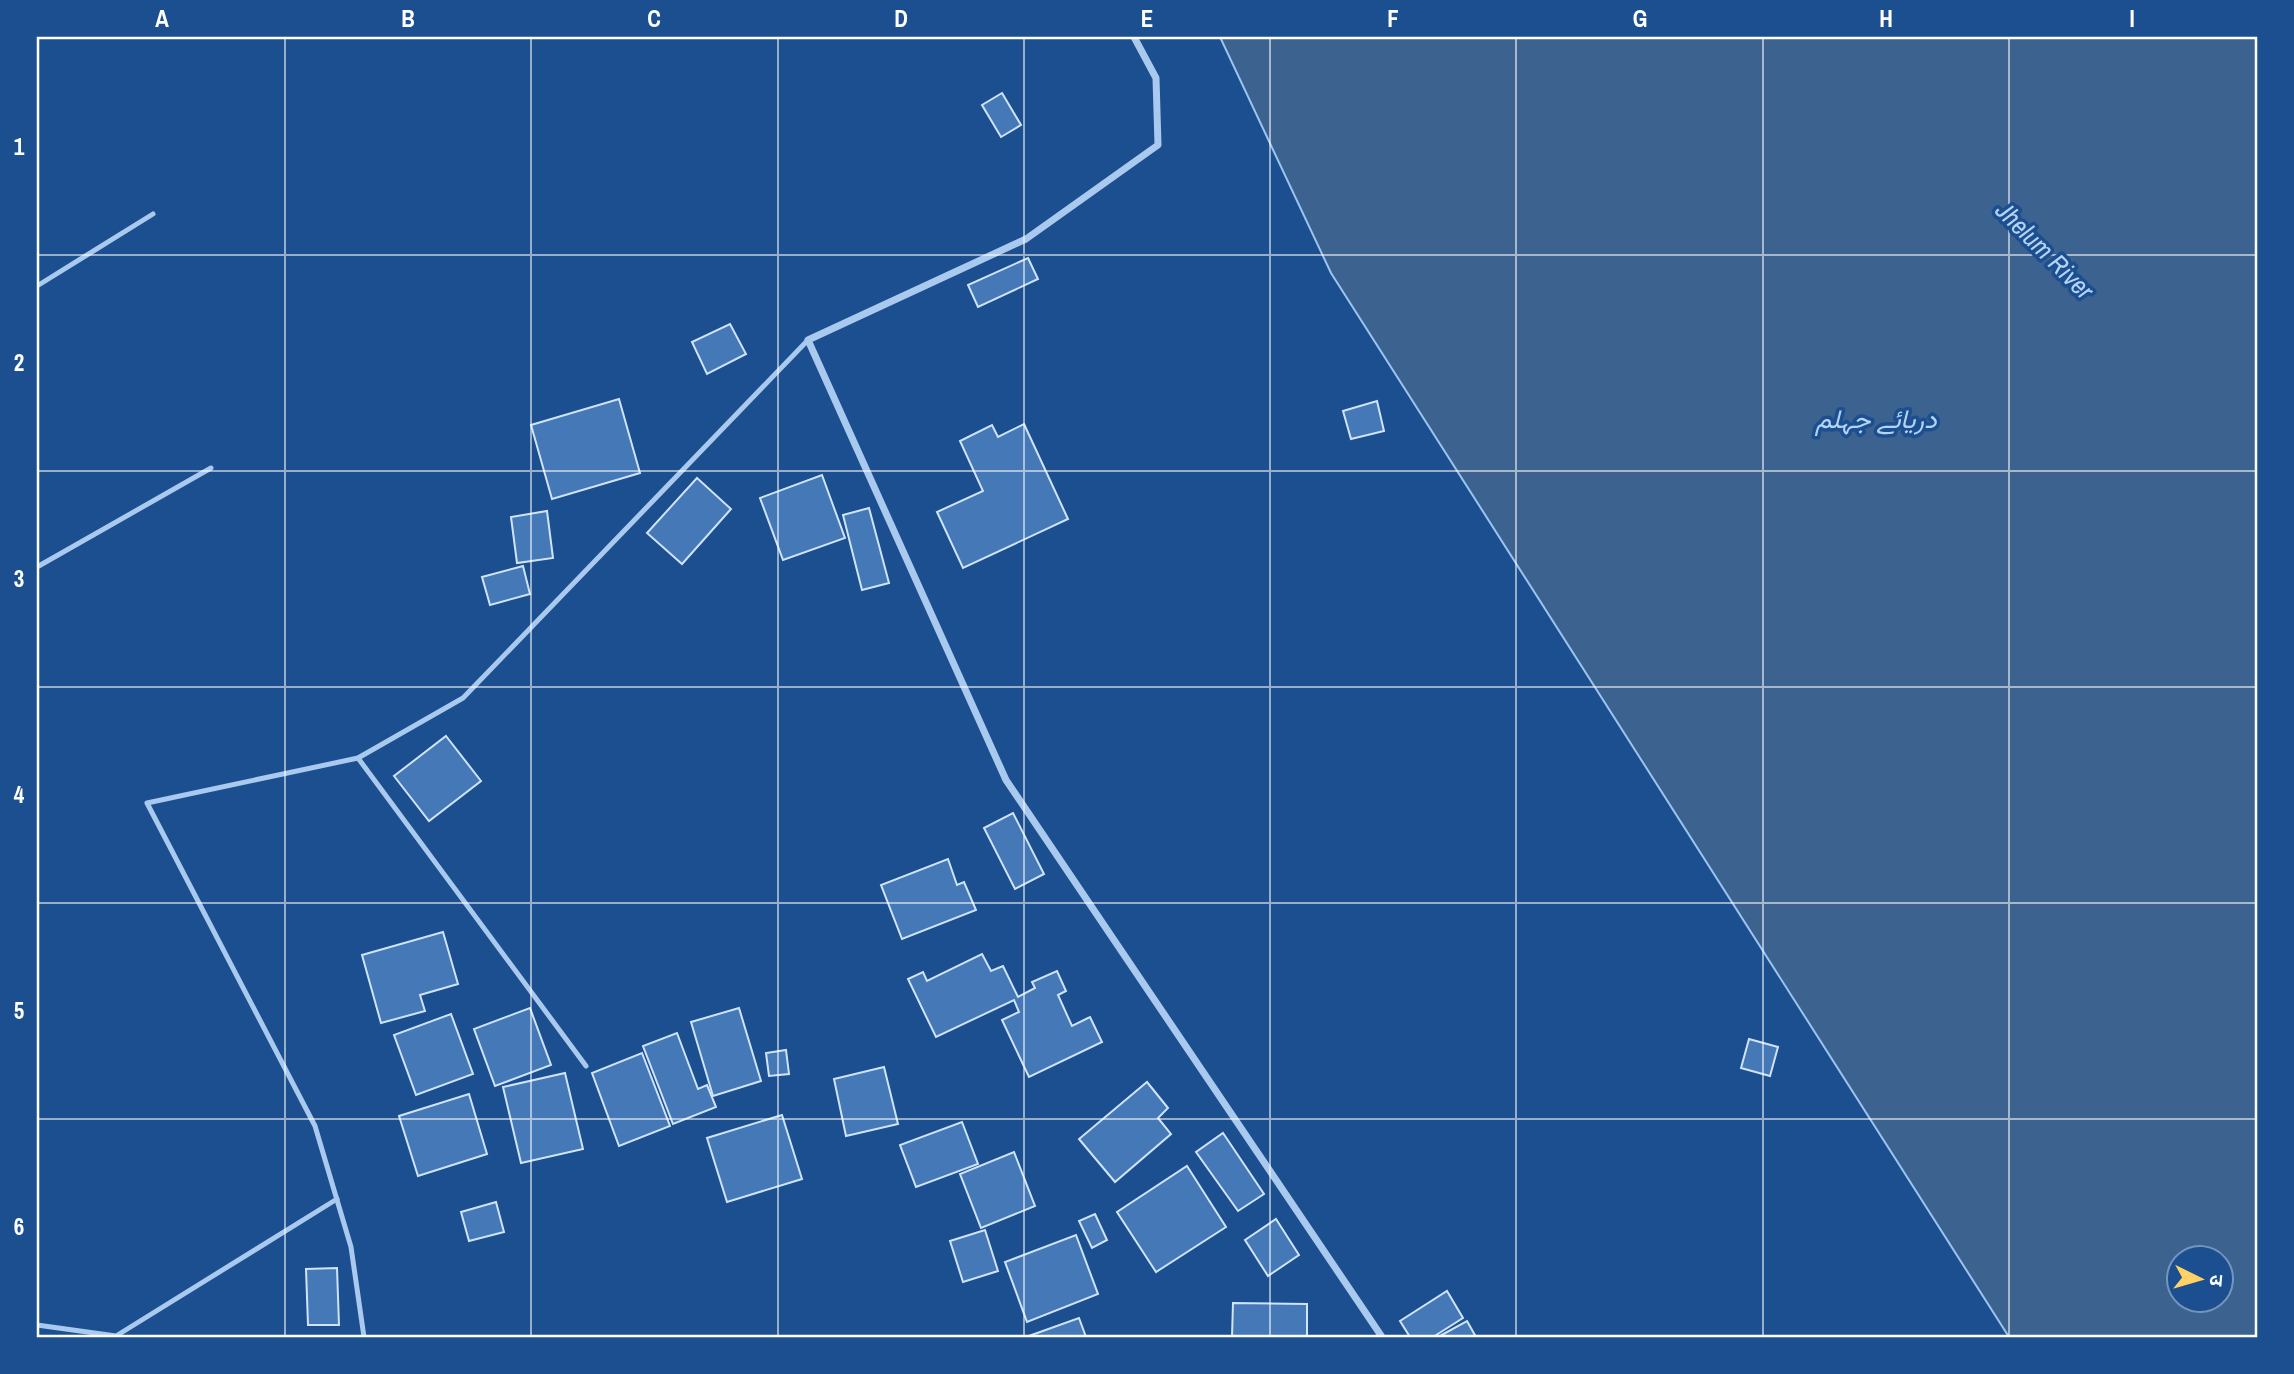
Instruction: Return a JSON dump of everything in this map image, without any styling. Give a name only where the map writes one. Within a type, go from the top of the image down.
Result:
[{"type":"street","points":[[1134,37],[1156,78],[1158,145],[1026,239],[808,340],[1006,780],[1382,1337]]},
{"type":"lane","points":[[37,286],[153,214]]},
{"type":"lane","points":[[364,1337],[351,1247],[315,1126],[147,803],[358,758],[463,698],[808,340]]},
{"type":"lane","points":[[37,567],[211,468]]},
{"type":"lane","points":[[358,758],[586,1066]]},
{"type":"lane","points":[[37,1325],[117,1336],[337,1199]]},
{"type":"water","name":"دریائے جہلم","points":[[1220,37],[2257,37],[2257,1337],[2009,1337],[1331,273]]},
{"type":"building","points":[[1002,93],[1021,125],[1001,137],[982,105]]},
{"type":"building","points":[[1028,258],[1038,279],[978,307],[968,285]]},
{"type":"building","points":[[730,324],[746,354],[707,374],[692,342]]},
{"type":"building","points":[[619,399],[640,473],[552,499],[531,425]]},
{"type":"building","points":[[1377,401],[1384,431],[1351,439],[1343,411]]},
{"type":"building","points":[[1024,424],[1068,519],[963,568],[937,512],[983,491],[960,441],[992,425],[998,437]]},
{"type":"building","points":[[822,475],[845,538],[783,560],[760,498]]},
{"type":"building","points":[[697,478],[731,509],[682,564],[647,533]]},
{"type":"building","points":[[869,508],[889,583],[862,590],[843,515]]},
{"type":"building","points":[[547,511],[553,558],[517,563],[511,517]]},
{"type":"building","points":[[523,566],[530,594],[490,605],[482,577]]},
{"type":"building","points":[[446,736],[481,781],[429,821],[394,776]]},
{"type":"building","points":[[1013,813],[1044,874],[1015,889],[984,828]]},
{"type":"building","points":[[948,859],[957,885],[964,882],[976,910],[902,939],[881,885]]},
{"type":"building","points":[[443,932],[458,984],[420,995],[425,1011],[381,1023],[362,955]]},
{"type":"building","points":[[982,954],[991,971],[1003,966],[1018,997],[1035,988],[1032,982],[1057,971],[1066,991],[1058,995],[1072,1026],[1090,1017],[1102,1042],[1029,1077],[1002,1020],[1019,1012],[1014,1000],[936,1037],[908,979],[923,972],[927,981]]},
{"type":"building","points":[[530,1008],[551,1065],[495,1086],[474,1029]]},
{"type":"building","points":[[739,1008],[761,1081],[713,1096],[691,1022]]},
{"type":"building","points":[[451,1014],[473,1074],[416,1095],[394,1035]]},
{"type":"building","points":[[677,1033],[698,1089],[707,1085],[716,1107],[673,1124],[643,1046]]},
{"type":"building","points":[[1749,1039],[1778,1047],[1770,1076],[1741,1068]]},
{"type":"building","points":[[786,1050],[789,1074],[769,1076],[766,1053]]},
{"type":"building","points":[[642,1053],[670,1126],[619,1146],[592,1073]]},
{"type":"building","points":[[884,1067],[898,1124],[846,1136],[834,1079]]},
{"type":"building","points":[[565,1073],[583,1149],[521,1163],[503,1087]]},
{"type":"building","points":[[1147,1082],[1168,1108],[1158,1118],[1171,1134],[1115,1182],[1079,1139]]},
{"type":"building","points":[[469,1094],[487,1154],[418,1176],[399,1116]]},
{"type":"building","points":[[782,1115],[802,1179],[727,1202],[707,1138]]},
{"type":"building","points":[[962,1122],[978,1164],[916,1187],[900,1145]]},
{"type":"building","points":[[1223,1133],[1264,1194],[1238,1211],[1196,1152]]},
{"type":"building","points":[[1014,1152],[1035,1206],[981,1228],[960,1174]]},
{"type":"building","points":[[1187,1166],[1226,1227],[1156,1272],[1117,1212]]},
{"type":"building","points":[[496,1202],[504,1232],[469,1241],[461,1212]]},
{"type":"building","points":[[1095,1214],[1107,1240],[1092,1248],[1079,1221]]},
{"type":"building","points":[[1276,1219],[1299,1255],[1268,1276],[1245,1240]]},
{"type":"building","points":[[985,1230],[998,1271],[963,1282],[950,1241]]},
{"type":"building","points":[[1076,1235],[1098,1294],[1027,1322],[1005,1262]]},
{"type":"building","points":[[337,1268],[339,1325],[308,1325],[306,1269]]},
{"type":"building","points":[[1447,1291],[1463,1318],[1433,1337],[1410,1337],[1400,1321]]},
{"type":"building","points":[[1233,1303],[1307,1304],[1307,1337],[1232,1337]]},
{"type":"building","points":[[1079,1318],[1086,1337],[1026,1337]]},
{"type":"building","points":[[1467,1321],[1476,1337],[1438,1337]]},
{"type":"water label","name":"Jhelum River","points":[[2045,250]]}]
